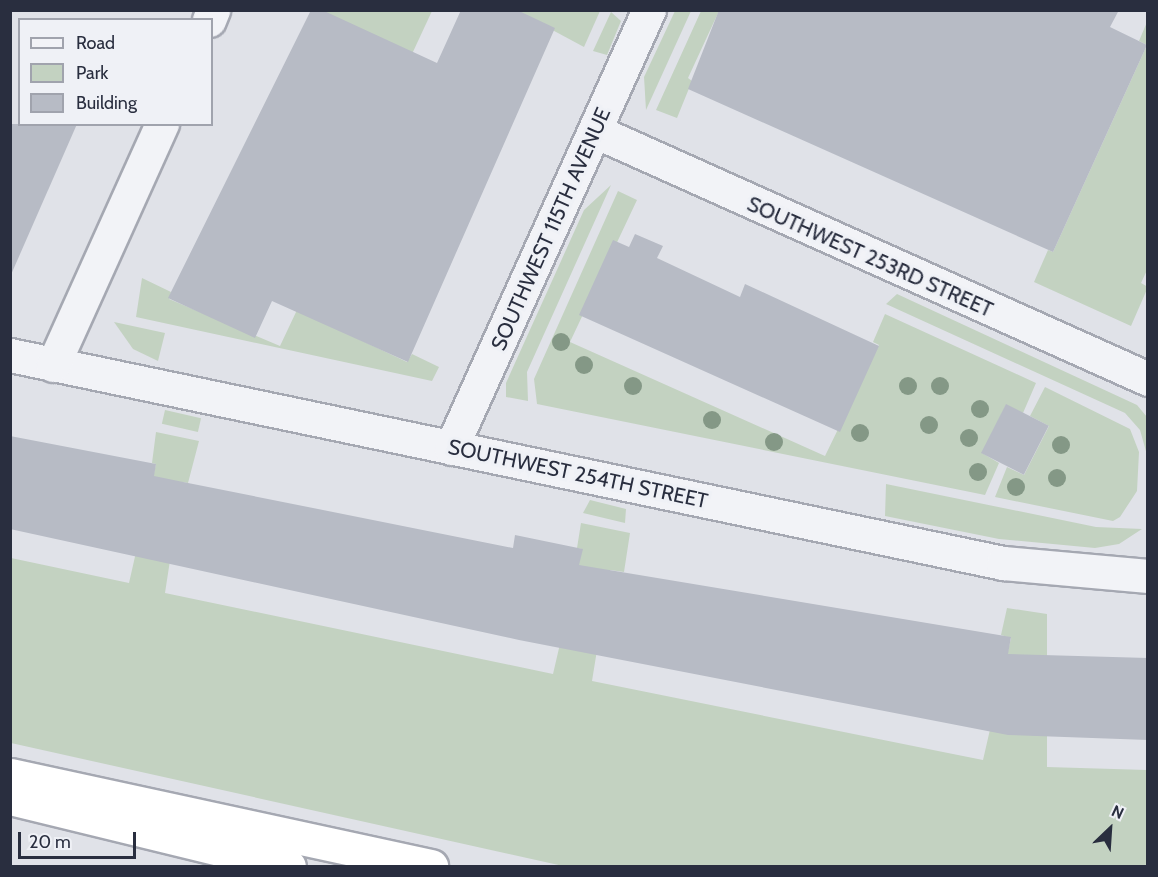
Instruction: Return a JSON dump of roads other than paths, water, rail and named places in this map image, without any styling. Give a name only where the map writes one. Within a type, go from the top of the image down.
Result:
[{"type":"highway","points":[[10,775],[431,867]]},
{"type":"highway","points":[[10,798],[289,867]]},
{"type":"street","name":"SOUTHWEST 115TH AVENUE","points":[[451,448],[649,10]]},
{"type":"street","points":[[53,364],[161,126]]},
{"type":"street","name":"SOUTHWEST 253RD STREET","points":[[595,131],[1148,379]]},
{"type":"street","name":"SOUTHWEST 254TH STREET","points":[[10,355],[1003,563],[1148,576]]}]
